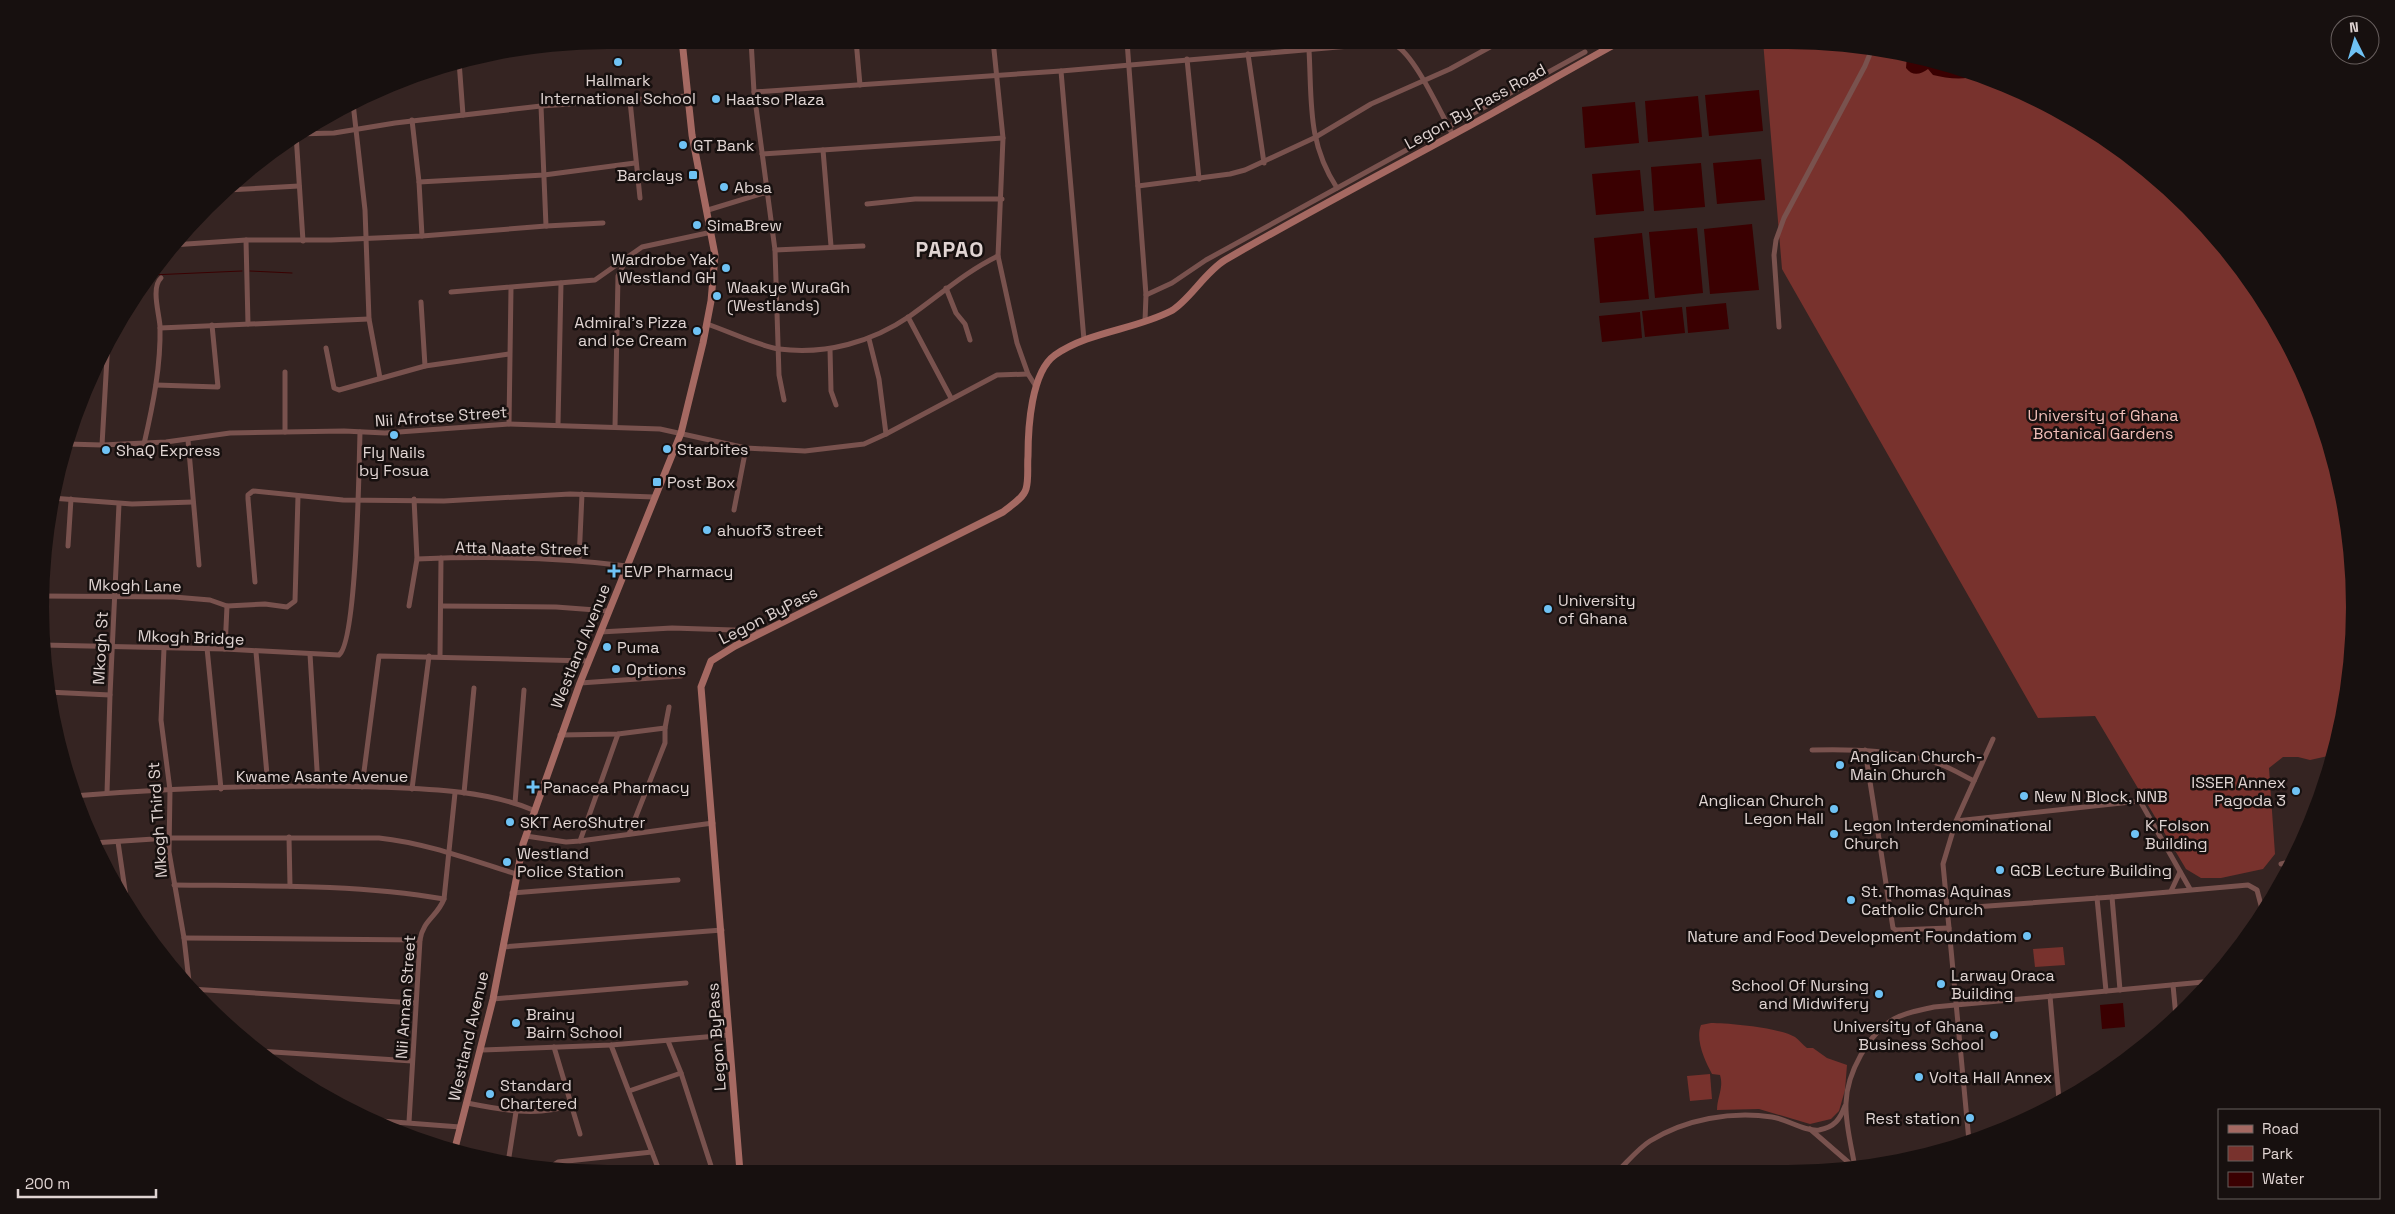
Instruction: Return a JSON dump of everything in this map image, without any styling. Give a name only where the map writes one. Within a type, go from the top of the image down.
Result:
[{"type":"street","name":"Westland Avenue","points":[[456,1144],[482,1050],[516,874],[533,810],[600,632],[681,433],[707,324],[714,269],[712,232],[694,152],[682,49]]},
{"type":"street","points":[[752,49],[754,92],[775,250],[779,374],[784,400]]},
{"type":"street","points":[[857,49],[860,85]]},
{"type":"street","points":[[994,49],[1003,138],[1002,199],[998,256],[1017,343],[1028,374],[1035,385]]},
{"type":"street","points":[[1127,49],[1146,295],[1145,321]]},
{"type":"street","points":[[754,92],[1061,71],[1313,49]]},
{"type":"street","points":[[1400,49],[1423,80],[1453,135]]},
{"type":"street","points":[[1138,186],[1238,173],[1264,163],[1314,138],[1371,104],[1450,69],[1486,49]]},
{"type":"street","name":"Legon By-Pass Road","points":[[1145,321],[1173,310],[1221,262],[1339,191],[1453,135],[1607,49]]},
{"type":"street","points":[[1309,50],[1314,138],[1326,172],[1339,191]]},
{"type":"street","points":[[1146,295],[1172,283],[1206,260],[1339,191],[1448,126],[1585,52]]},
{"type":"street","points":[[1248,54],[1264,163]]},
{"type":"street","points":[[1779,327],[1774,255],[1779,232],[1784,218],[1866,66],[1870,55]]},
{"type":"street","points":[[1187,59],[1199,178]]},
{"type":"street","points":[[460,69],[463,115]]},
{"type":"street","points":[[1061,71],[1084,340]]},
{"type":"street","points":[[314,133],[354,130],[412,120],[541,106],[687,96]]},
{"type":"street","points":[[630,101],[640,198]]},
{"type":"street","points":[[541,106],[546,226]]},
{"type":"street","points":[[353,110],[354,130],[365,210],[369,319],[380,378]]},
{"type":"street","points":[[412,120],[419,182],[422,236]]},
{"type":"street","points":[[762,154],[1003,138]]},
{"type":"street","points":[[297,143],[303,240]]},
{"type":"street","points":[[823,150],[831,246]]},
{"type":"street","points":[[419,182],[544,175],[635,164]]},
{"type":"street","points":[[236,189],[300,186]]},
{"type":"street","points":[[708,210],[767,192]]},
{"type":"street","points":[[867,204],[914,199],[1002,199]]},
{"type":"street","points":[[183,244],[246,240],[422,236],[603,223]]},
{"type":"street","points":[[451,292],[595,280],[622,260],[648,245],[712,232]]},
{"type":"street","points":[[246,240],[248,324]]},
{"type":"street","points":[[775,250],[863,246]]},
{"type":"street","points":[[707,324],[779,349],[830,349],[869,339],[908,317],[978,266],[998,256]]},
{"type":"street","points":[[615,427],[618,276],[623,266],[622,260]]},
{"type":"street","points":[[608,271],[618,276]]},
{"type":"street","points":[[144,444],[156,385],[160,328],[156,284],[161,278]]},
{"type":"street","points":[[558,424],[561,283]]},
{"type":"street","points":[[509,424],[511,288]]},
{"type":"street","points":[[946,288],[956,312],[965,324],[970,340]]},
{"type":"street","points":[[420,302],[425,366]]},
{"type":"street","points":[[908,317],[951,398]]},
{"type":"street","points":[[160,328],[369,319]]},
{"type":"street","name":"Legon ByPass","points":[[739,1165],[701,687],[711,661],[735,646],[1002,512],[1021,497],[1026,490],[1035,385],[1040,371],[1054,356],[1084,340],[1145,321]]},
{"type":"street","points":[[156,385],[218,387],[212,325]]},
{"type":"street","points":[[869,339],[878,379],[886,434]]},
{"type":"street","points":[[326,348],[336,390],[425,366],[509,354]]},
{"type":"street","points":[[830,349],[832,397],[836,404]]},
{"type":"street","points":[[102,445],[107,358]]},
{"type":"street","points":[[285,372],[285,432]]},
{"type":"street","name":"Nii Afrotse Street","points":[[73,444],[144,444],[188,440],[230,433],[385,433],[509,424],[558,424],[660,429],[746,448],[789,451],[856,446],[886,434],[997,375],[1028,374]]},
{"type":"street","points":[[358,500],[360,432]]},
{"type":"street","points":[[188,440],[199,565]]},
{"type":"street","points":[[734,510],[746,448]]},
{"type":"street","points":[[255,582],[248,496],[253,491],[358,500],[444,501],[582,494],[654,497]]},
{"type":"street","points":[[579,560],[582,494]]},
{"type":"street","name":"Mkogh Lane","points":[[49,596],[192,598],[210,600],[227,606],[265,604],[288,607],[295,601],[298,496]]},
{"type":"street","points":[[59,498],[151,505],[193,502]]},
{"type":"street","points":[[68,546],[71,499]]},
{"type":"street","name":"Mkogh Bridge","points":[[50,645],[207,648],[339,655],[345,648],[351,610],[358,500]]},
{"type":"street","points":[[408,606],[416,559],[414,500]]},
{"type":"street","name":"Mkogh St","points":[[107,793],[112,646],[120,504]]},
{"type":"street","name":"Atta Naate Street","points":[[416,559],[500,557],[579,560],[627,566]]},
{"type":"street","points":[[440,656],[441,558]]},
{"type":"street","points":[[225,649],[227,606]]},
{"type":"street","points":[[441,606],[556,607],[609,611]]},
{"type":"street","points":[[600,632],[672,628],[767,631]]},
{"type":"street","name":"Mkogh Third St","points":[[164,648],[160,720],[170,790],[169,852],[189,977]]},
{"type":"street","points":[[207,648],[221,789]]},
{"type":"street","points":[[256,652],[268,786]]},
{"type":"street","points":[[310,654],[318,786]]},
{"type":"street","points":[[362,787],[377,659],[382,655],[589,661]]},
{"type":"street","points":[[412,788],[429,656]]},
{"type":"street","points":[[580,683],[681,676]]},
{"type":"street","points":[[464,793],[474,688]]},
{"type":"street","points":[[515,803],[524,690]]},
{"type":"street","points":[[56,692],[110,695]]},
{"type":"street","points":[[630,834],[665,743],[665,728],[669,707]]},
{"type":"street","points":[[560,735],[618,734],[665,728]]},
{"type":"street","points":[[580,840],[618,734]]},
{"type":"street","points":[[1969,1135],[1943,864],[1956,821],[1993,739]]},
{"type":"street","points":[[1812,750],[1865,750],[1923,759],[1941,765],[1974,781]]},
{"type":"street","points":[[1865,750],[1893,928],[1896,930],[1949,928]]},
{"type":"street","name":"Kwame Asante Avenue","points":[[81,795],[268,786],[412,788],[464,793],[515,803],[533,810]]},
{"type":"street","name":"Nii Annan Street","points":[[409,1122],[420,940],[424,925],[439,910],[444,899],[455,793]]},
{"type":"street","points":[[1956,821],[2140,800],[2190,889]]},
{"type":"street","points":[[526,836],[566,842],[713,823]]},
{"type":"street","points":[[289,837],[290,886]]},
{"type":"street","points":[[101,843],[169,838],[289,837],[387,839],[450,854],[516,874]]},
{"type":"street","points":[[118,842],[125,887]]},
{"type":"street","points":[[2171,891],[2180,872]]},
{"type":"street","points":[[512,893],[678,880]]},
{"type":"street","points":[[174,885],[290,886],[401,892],[444,899]]},
{"type":"street","points":[[1946,909],[2248,885],[2257,890],[2260,903]]},
{"type":"street","points":[[2112,897],[2120,990]]},
{"type":"street","points":[[2097,898],[2106,991]]},
{"type":"street","points":[[503,948],[722,930]]},
{"type":"street","points":[[184,938],[420,940]]},
{"type":"street","points":[[1624,1165],[1649,1142],[1672,1130],[1704,1120],[1748,1115],[1773,1117],[1816,1130],[1834,1125],[1839,1120],[1846,1104],[1849,1085],[1856,1065],[1881,1029],[1900,1016],[1934,1006],[2201,982]]},
{"type":"street","points":[[493,999],[686,983]]},
{"type":"street","points":[[2173,985],[2175,1009]]},
{"type":"street","points":[[201,990],[415,1003]]},
{"type":"street","points":[[2050,996],[2059,1095]]},
{"type":"street","points":[[482,1050],[611,1044],[730,1035]]},
{"type":"street","points":[[668,1040],[681,1073],[711,1165]]},
{"type":"street","points":[[611,1044],[657,1165]]},
{"type":"street","points":[[554,1047],[580,1134]]},
{"type":"street","points":[[269,1052],[412,1061]]},
{"type":"street","points":[[629,1091],[681,1073]]},
{"type":"street","points":[[467,1104],[516,1112],[546,1112],[572,1105]]},
{"type":"street","points":[[1846,1104],[1855,1161]]},
{"type":"street","points":[[509,1157],[516,1112]]},
{"type":"street","points":[[389,1121],[460,1127]]},
{"type":"street","points":[[1810,1129],[1847,1162]]},
{"type":"street","points":[[557,1163],[652,1152]]},
{"type":"green space","name":"University of Ghana Botanical Gardens","points":[[1764,49],[1825,50],[1897,59],[1967,78],[2035,106],[2098,143],[2156,187],[2183,212],[2231,267],[2271,328],[2289,360],[2304,393],[2317,428],[2336,498],[2345,570],[2345,644],[2336,716],[2327,751],[2325,757],[2310,760],[2298,757],[2283,757],[2269,768],[2275,854],[2263,869],[2221,878],[2201,878],[2186,869],[2095,716],[2038,718],[1782,269]]},
{"type":"green space","points":[[2063,947],[2065,965],[2035,967],[2033,949]]},
{"type":"green space","points":[[1711,1023],[1754,1027],[1788,1034],[1795,1037],[1807,1048],[1813,1048],[1827,1058],[1847,1065],[1845,1090],[1839,1111],[1831,1119],[1810,1124],[1759,1109],[1717,1110],[1721,1084],[1720,1075],[1712,1074],[1704,1057],[1699,1037],[1701,1025]]},
{"type":"green space","points":[[1710,1074],[1712,1099],[1690,1101],[1687,1076]]},
{"type":"water","points":[[1907,61],[1967,78],[1949,78],[1933,75],[1928,69],[1919,73],[1913,73],[1906,68]]},
{"type":"water","points":[[1759,90],[1763,131],[1709,136],[1705,95]]},
{"type":"water","points":[[1698,96],[1702,137],[1648,142],[1645,101]]},
{"type":"water","points":[[1635,102],[1639,143],[1585,148],[1582,107]]},
{"type":"water","points":[[1761,159],[1765,200],[1717,204],[1713,163]]},
{"type":"water","points":[[1701,163],[1705,207],[1654,211],[1651,167]]},
{"type":"water","points":[[1640,170],[1644,211],[1596,215],[1592,174]]},
{"type":"water","points":[[1752,224],[1759,290],[1710,294],[1704,229]]},
{"type":"water","points":[[1697,228],[1703,293],[1655,298],[1649,232]]},
{"type":"water","points":[[1642,233],[1649,299],[1600,303],[1594,238]]},
{"type":"water","points":[[1726,303],[1729,329],[1688,333],[1686,307]]},
{"type":"water","points":[[1682,307],[1685,333],[1645,337],[1642,311]]},
{"type":"water","points":[[1640,312],[1642,338],[1602,342],[1599,316]]},
{"type":"water","points":[[2123,1003],[2125,1027],[2102,1029],[2100,1005]]},
{"type":"waterway","points":[[159,275],[242,271]]},
{"type":"waterway","points":[[250,271],[292,273]]},
{"type":"place","name":"Hallmark International School","points":[[618,62]]},
{"type":"place","name":"Haatso Plaza","points":[[716,99]]},
{"type":"place","name":"GT Bank","points":[[683,145]]},
{"type":"place","name":"Barclays","points":[[693,175]]},
{"type":"place","name":"Absa","points":[[724,187]]},
{"type":"place","name":"SimaBrew","points":[[697,225]]},
{"type":"place","name":"Wardrobe Yak Westland GH","points":[[726,268]]},
{"type":"place","name":"Waakye WuraGh (Westlands)","points":[[717,296]]},
{"type":"place","name":"Admiral’s Pizza and Ice Cream","points":[[697,331]]},
{"type":"place","name":"Fly Nails by Fosua","points":[[394,435]]},
{"type":"place","name":"Starbites","points":[[667,449]]},
{"type":"place","name":"ShaQ Express","points":[[106,450]]},
{"type":"place","name":"Post Box","points":[[657,482]]},
{"type":"place","name":"ahuof3 street","points":[[707,530]]},
{"type":"place","name":"EVP Pharmacy","points":[[614,571]]},
{"type":"place","name":"University of Ghana","points":[[1548,609]]},
{"type":"place","name":"Puma","points":[[607,647]]},
{"type":"place","name":"Options","points":[[616,669]]},
{"type":"place","name":"Anglican Church- Main Church","points":[[1840,765]]},
{"type":"place","name":"Panacea Pharmacy","points":[[533,787]]},
{"type":"place","name":"ISSER Annex Pagoda 3","points":[[2296,791]]},
{"type":"place","name":"New N Block, NNB","points":[[2024,796]]},
{"type":"place","name":"Anglican Church Legon Hall","points":[[1834,809]]},
{"type":"place","name":"SKT AeroShutrer","points":[[510,822]]},
{"type":"place","name":"Legon Interdenominational Church","points":[[1834,834]]},
{"type":"place","name":"K Folson Building","points":[[2135,834]]},
{"type":"place","name":"Westland Police Station","points":[[507,862]]},
{"type":"place","name":"GCB Lecture Building","points":[[2000,870]]},
{"type":"place","name":"St. Thomas Aquinas Catholic Church","points":[[1851,900]]},
{"type":"place","name":"Nature and Food Development Foundatiom","points":[[2027,936]]},
{"type":"place","name":"Larway Oraca Building","points":[[1941,984]]},
{"type":"place","name":"School Of Nursing and Midwifery","points":[[1879,994]]},
{"type":"place","name":"Brainy Bairn School","points":[[516,1023]]},
{"type":"place","name":"University of Ghana Business School","points":[[1994,1035]]},
{"type":"place","name":"Volta Hall Annex","points":[[1919,1077]]},
{"type":"place","name":"Standard Chartered","points":[[490,1094]]},
{"type":"place","name":"Rest station","points":[[1970,1118]]},
{"type":"district","name":"PAPAO","points":[[950,250]]}]
